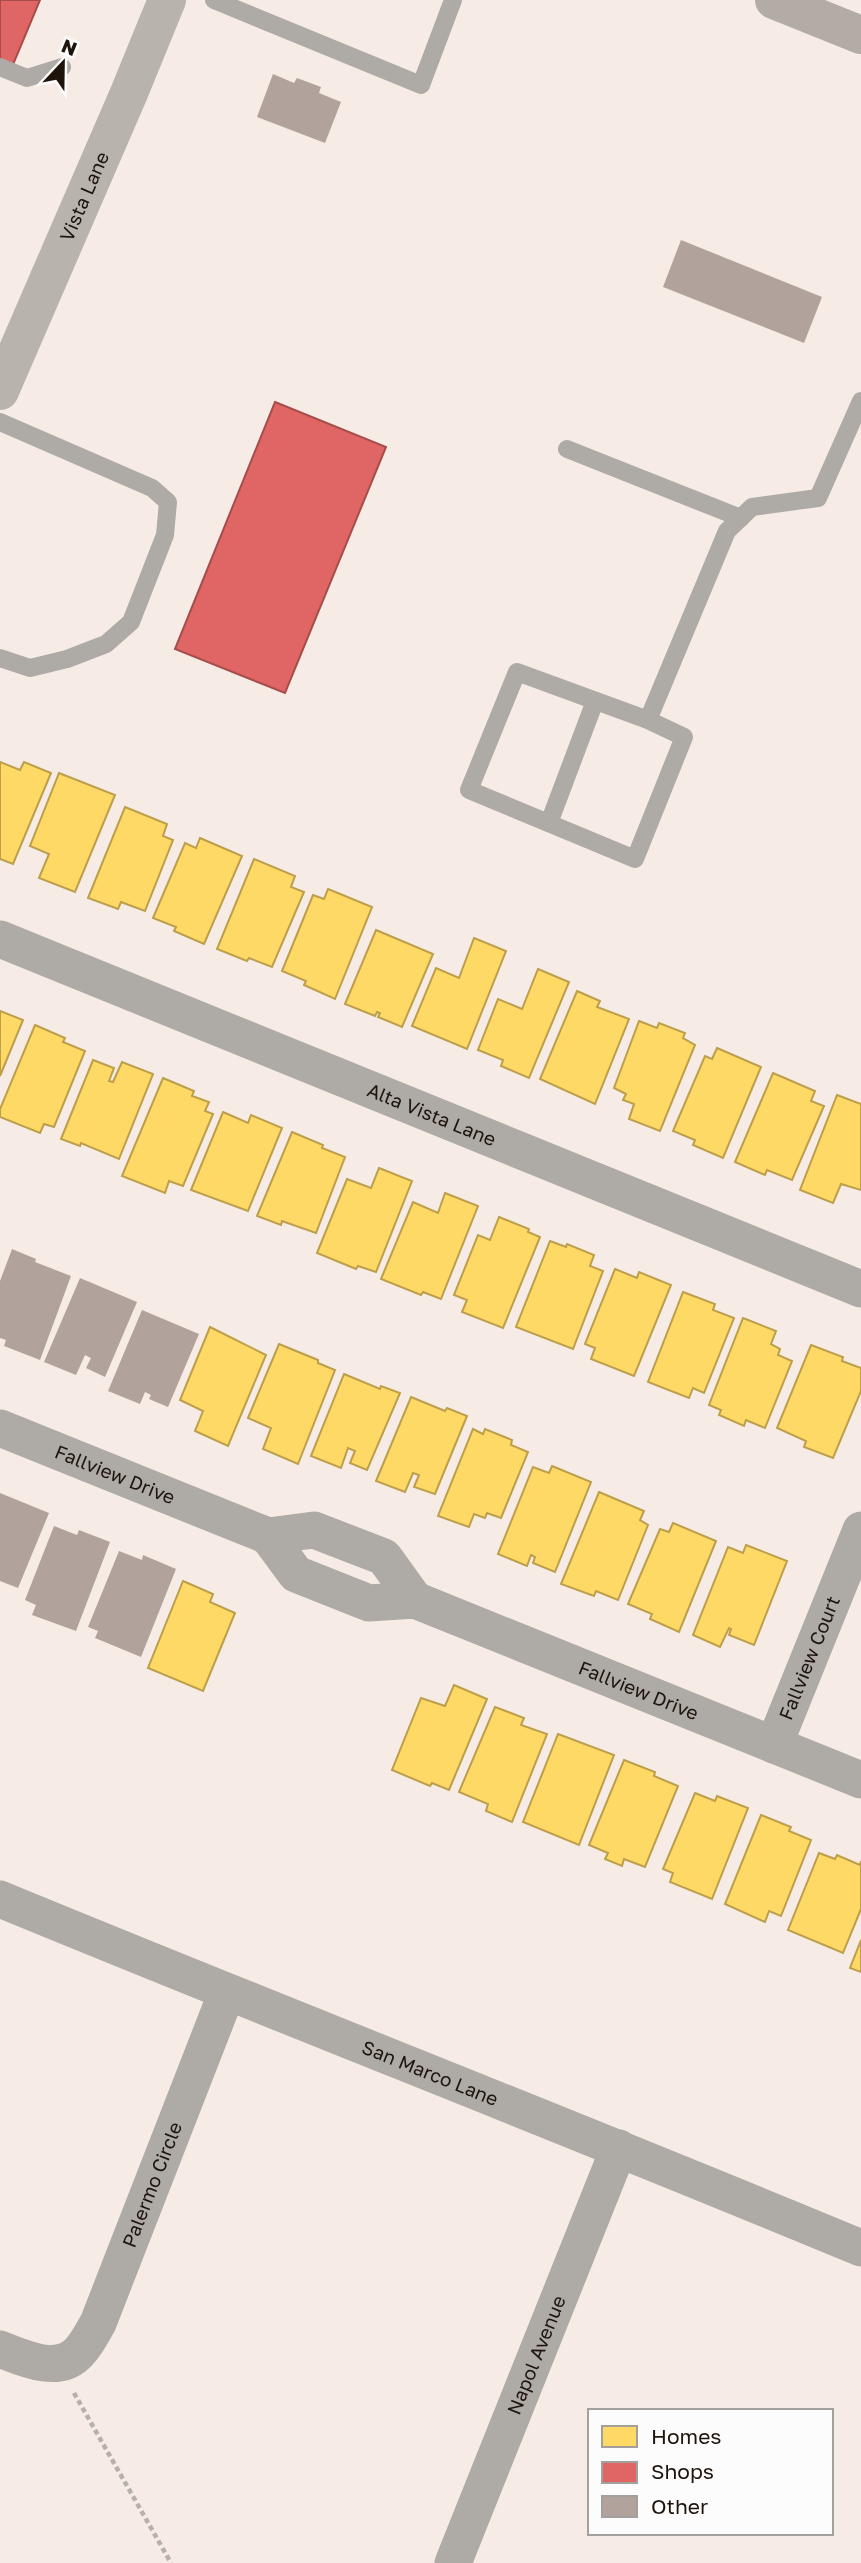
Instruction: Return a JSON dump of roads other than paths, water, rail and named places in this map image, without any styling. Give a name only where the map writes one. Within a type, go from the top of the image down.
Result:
[{"type":"main road","points":[[774,0],[861,36]]},
{"type":"street","name":"Vista Lane","points":[[0,391],[167,0]]},
{"type":"street","name":"Alta Vista Lane","points":[[0,939],[861,1289]]},
{"type":"street","name":"Fallview Drive","points":[[0,1428],[268,1536],[296,1574],[369,1603],[415,1600],[861,1780]]},
{"type":"street","name":"Fallview Court","points":[[775,1745],[861,1530]]},
{"type":"street","name":"San Marco Lane","points":[[0,1899],[861,2248]]},
{"type":"street","name":"Palermo Circle","points":[[0,2349],[26,2359],[58,2365],[78,2354],[98,2323],[226,1992]]},
{"type":"street","name":"Napol Avenue","points":[[453,2563],[619,2148]]},
{"type":"lane","points":[[215,0],[421,85],[453,0]]},
{"type":"lane","points":[[0,67],[27,78],[62,67]]},
{"type":"lane","points":[[648,720],[727,531],[752,507],[818,498],[855,433],[861,401]]},
{"type":"lane","points":[[0,422],[152,488],[167,502],[165,535],[131,622],[106,644],[67,659],[30,668],[0,658]]},
{"type":"lane","points":[[567,449],[741,518]]},
{"type":"lane","points":[[517,672],[595,701],[648,720],[684,737],[635,859],[469,790],[517,672]]},
{"type":"lane","points":[[549,823],[595,701]]}]
